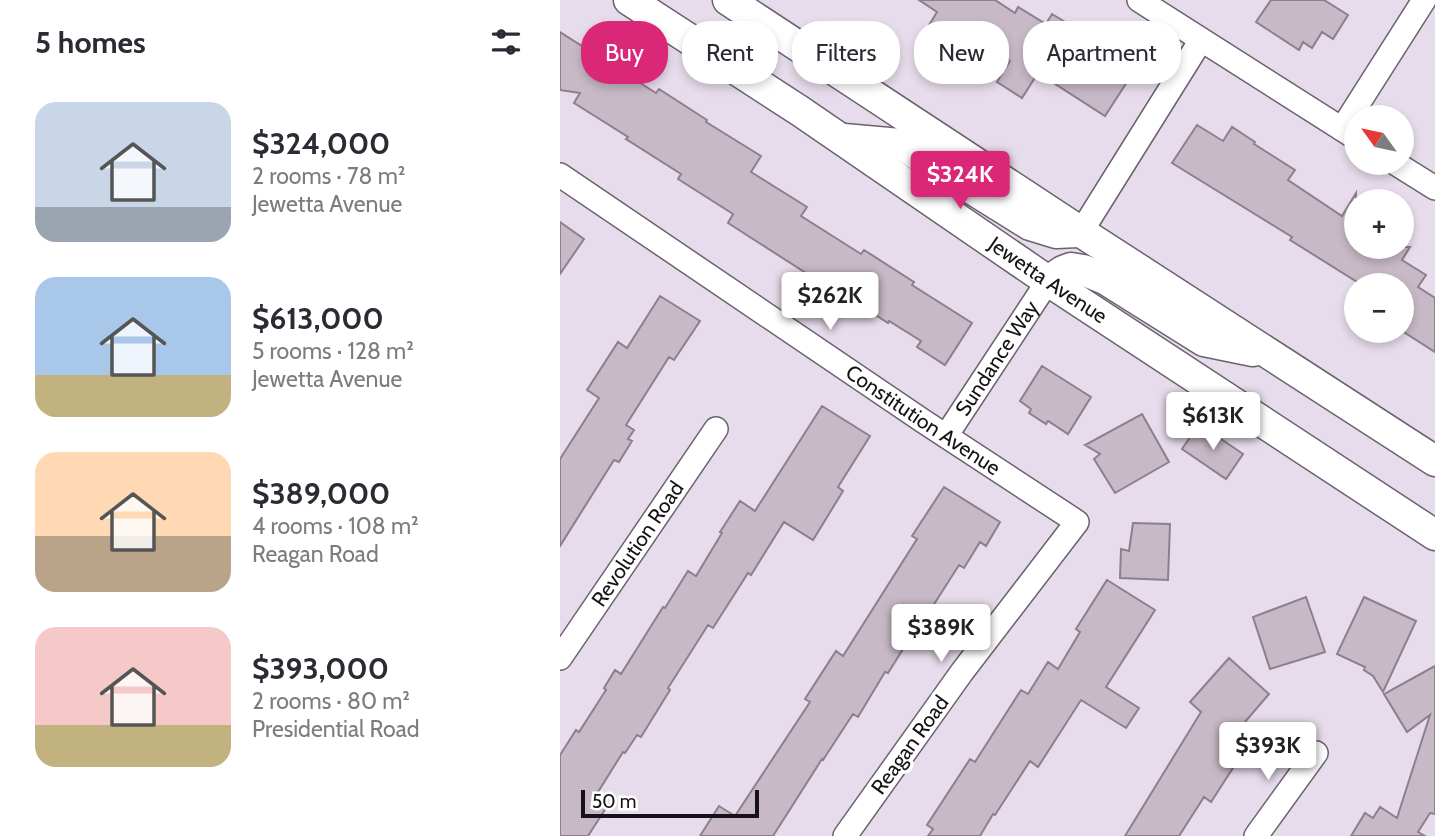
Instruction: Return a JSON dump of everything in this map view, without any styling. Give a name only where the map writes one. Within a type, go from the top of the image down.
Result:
[{"type":"street","name":"Jewetta Avenue","points":[[629,0],[1048,281],[1435,535]]},
{"type":"street","points":[[728,0],[1435,461]]},
{"type":"street","points":[[1139,0],[1344,131]]},
{"type":"street","points":[[1365,105],[1424,0]]},
{"type":"street","points":[[1081,232],[1201,40]]},
{"type":"street","points":[[840,139],[901,144],[1030,225],[1055,233],[1081,232]]},
{"type":"street","name":"Constitution Avenue","points":[[560,175],[1077,522]]},
{"type":"street","points":[[1414,175],[1435,188]]},
{"type":"street","points":[[1048,281],[1071,268],[1083,270],[1105,279],[1204,341],[1270,355]]},
{"type":"street","name":"Sundance Way","points":[[946,436],[1048,281]]},
{"type":"street","name":"Revolution Road","points":[[560,658],[716,429]]},
{"type":"street","name":"Reagan Road","points":[[845,836],[962,672],[1077,522]]},
{"type":"street","points":[[1255,836],[1316,754]]},
{"type":"building","points":[[919,0],[995,0],[1015,13],[1018,7],[1041,21],[1023,21],[1023,84],[1031,84],[1022,98],[1000,84],[1009,84],[1009,21],[932,21],[937,12]]},
{"type":"building","points":[[1271,0],[1324,0],[1348,15],[1333,39],[1322,32],[1312,48],[1303,42],[1299,50],[1256,22]]},
{"type":"building","points":[[1052,14],[1064,21],[1048,21]]},
{"type":"building","points":[[560,32],[581,45],[581,84],[642,84],[656,93],[659,89],[761,156],[751,172],[807,207],[801,216],[861,254],[864,250],[914,282],[912,285],[972,323],[945,365],[917,347],[921,341],[889,321],[888,323],[874,314],[873,316],[728,223],[733,214],[678,179],[681,174],[626,139],[628,137],[574,103],[580,93],[560,90]]},
{"type":"building","points":[[1055,84],[1126,84],[1105,116]]},
{"type":"building","points":[[1197,125],[1223,141],[1232,127],[1295,170],[1288,180],[1342,216],[1344,213],[1344,259],[1403,259],[1426,275],[1418,287],[1435,298],[1435,352],[1414,339],[1414,273],[1344,274],[1290,240],[1292,237],[1172,163]]},
{"type":"building","points":[[560,222],[584,239],[560,274]]},
{"type":"building","points":[[660,296],[700,321],[674,360],[669,357],[626,425],[634,430],[628,439],[632,441],[619,462],[614,460],[560,546],[560,459],[599,398],[587,390],[618,342],[627,348]]},
{"type":"building","points":[[1042,366],[1091,397],[1068,434],[1029,413],[1031,409],[1020,401]]},
{"type":"building","points":[[822,406],[870,436],[838,487],[843,491],[813,540],[784,522],[713,628],[708,625],[641,737],[637,735],[625,753],[623,752],[593,800],[606,808],[588,836],[560,836],[560,755],[576,730],[579,732],[606,690],[604,688],[615,670],[621,674],[688,571],[696,576],[740,501],[755,511]]},
{"type":"building","points":[[1142,414],[1169,462],[1115,493],[1094,459],[1100,454],[1085,445]]},
{"type":"building","points":[[1199,424],[1243,454],[1226,479],[1182,449]]},
{"type":"building","points":[[944,487],[1000,522],[986,546],[980,542],[964,568],[959,565],[888,673],[885,672],[858,717],[853,714],[822,759],[773,836],[700,836],[719,806],[735,816],[810,702],[805,699],[836,651],[843,656],[917,539],[912,536]]},
{"type":"building","points":[[1133,523],[1170,524],[1168,580],[1120,578],[1121,549],[1129,551]]},
{"type":"building","points":[[1107,580],[1155,610],[1106,687],[1139,708],[1126,728],[1081,700],[1038,767],[1030,761],[980,836],[928,836],[933,829],[927,825],[970,759],[975,762],[1021,690],[1028,694],[1048,662],[1058,669],[1080,632],[1076,629]]},
{"type":"building","points":[[1306,597],[1325,652],[1270,669],[1253,617]]},
{"type":"building","points":[[1364,597],[1416,621],[1383,692],[1373,676],[1364,670],[1365,667],[1337,654]]},
{"type":"building","points":[[1229,658],[1269,694],[1226,744],[1242,754],[1211,802],[1204,797],[1179,836],[1125,836],[1201,712],[1190,702]]},
{"type":"building","points":[[1435,666],[1435,814],[1430,813],[1418,832],[1425,836],[1351,836],[1365,813],[1373,818],[1380,807],[1397,818],[1430,715],[1407,732],[1384,694]]}]
